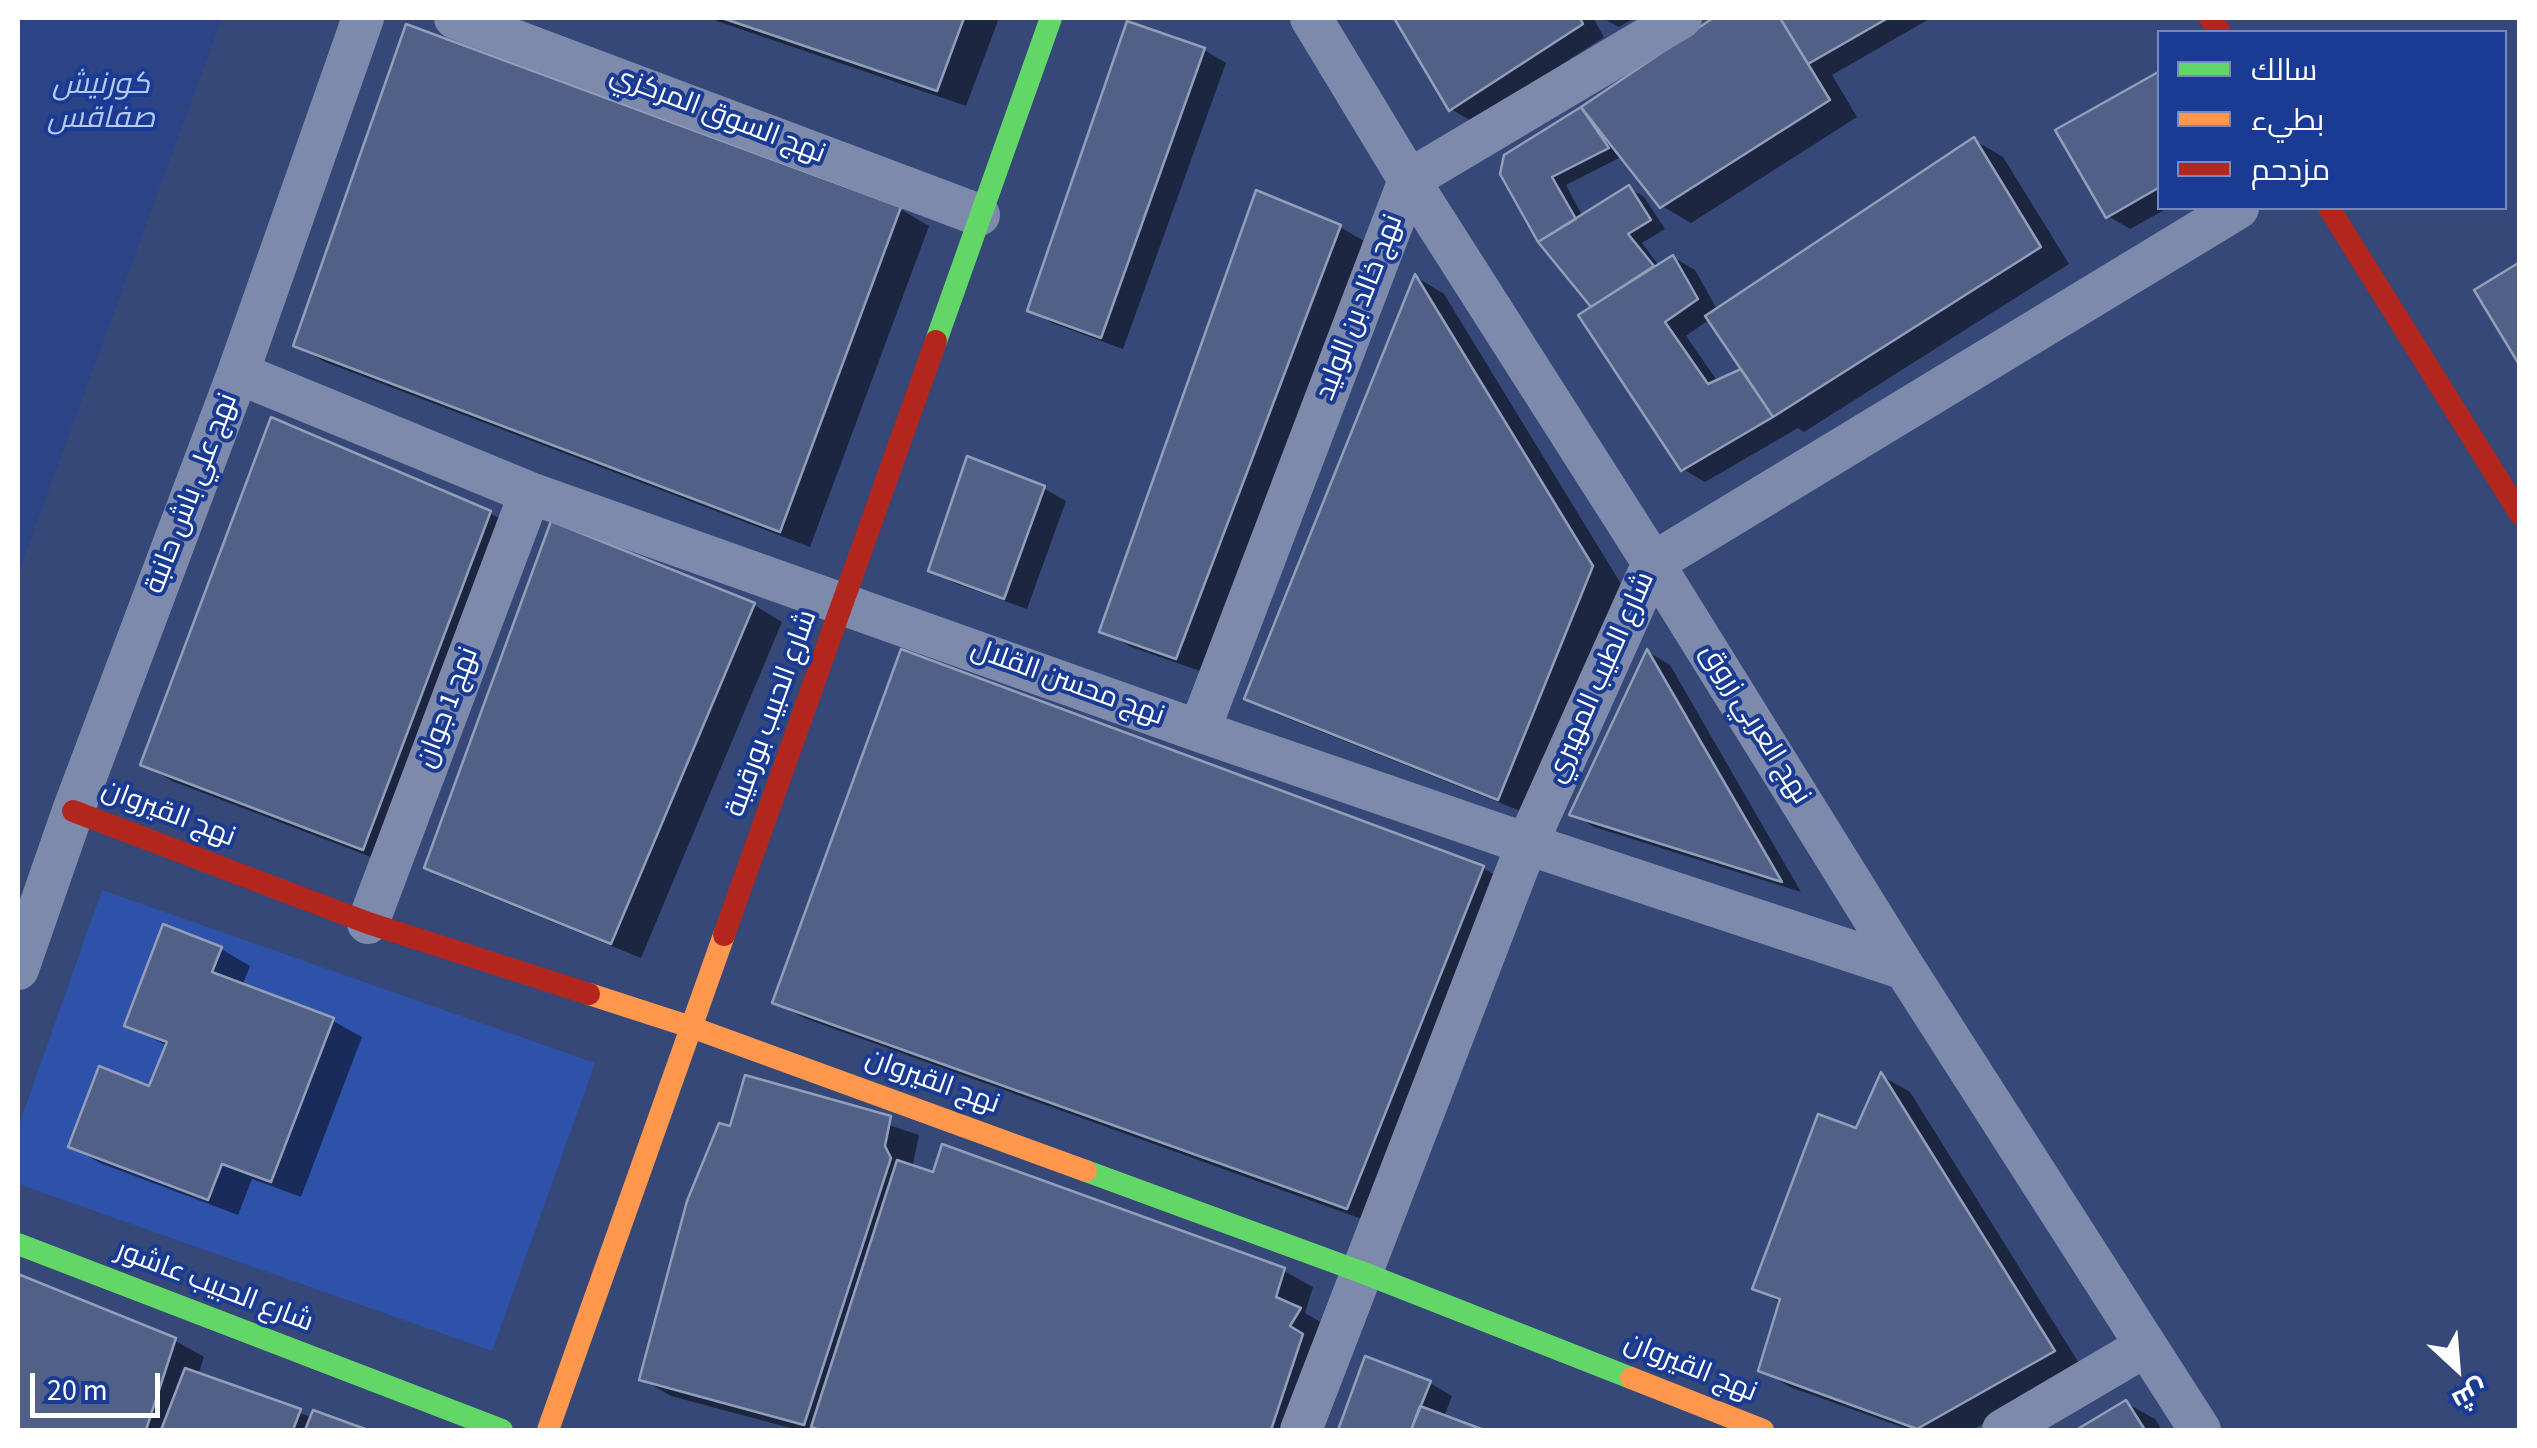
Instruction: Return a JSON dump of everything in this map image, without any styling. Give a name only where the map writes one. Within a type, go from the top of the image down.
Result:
[{"type":"street","name":"نهج علي باش حانبة","points":[[18,969],[73,811],[238,373],[363,18]]},
{"type":"street","name":"نهج السوق المركزي","points":[[455,18],[979,215]]},
{"type":"street","name":"شارع الحبيب بورقيبة","points":[[548,1430],[1051,18]]},
{"type":"street","name":"نهج العربي زروق","points":[[1312,18],[1409,180],[1653,562],[1904,968],[2200,1430]]},
{"type":"street","name":"نهج خالد بن الوليد","points":[[1199,731],[1409,180],[1681,18]]},
{"type":"street","name":"شارع الطيب المهيري","points":[[1300,1430],[1527,844],[1653,562],[2235,210]]},
{"type":"street","points":[[2331,210],[2520,514]]},
{"type":"street","name":"نهج محسن القلال","points":[[238,373],[530,494],[1199,731],[1904,968]]},
{"type":"street","name":"نهج 1 جوان","points":[[368,922],[530,494]]},
{"type":"street","name":"نهج القيروان","points":[[73,811],[368,922],[690,1027],[1361,1272],[1763,1430]]},
{"type":"street","name":"شارع الحبيب عاشور","points":[[18,1244],[502,1430]]},
{"type":"street","points":[[2003,1430],[2146,1346]]},
{"type":"shaded area","points":[[102,890],[595,1063],[492,1351],[18,1184],[18,1128]]},
{"type":"water","name":"كورنيش صفاقس","points":[[18,18],[222,18],[18,574]]},
{"type":"building","points":[[722,18],[964,18],[937,91]]},
{"type":"building","points":[[1394,18],[1580,18],[1583,24],[1449,111]]},
{"type":"building","points":[[1713,18],[1780,18],[1830,100],[1660,208],[1581,107]]},
{"type":"building","points":[[1780,18],[1888,18],[1808,64]]},
{"type":"building","points":[[1127,21],[1205,48],[1101,338],[1027,311]]},
{"type":"building","points":[[406,24],[901,207],[780,532],[293,346]]},
{"type":"building","points":[[2157,73],[2157,189],[2106,218],[2055,130]]},
{"type":"building","points":[[1581,107],[1609,148],[1552,177],[1576,219],[1538,242],[1500,174],[1504,155]]},
{"type":"building","points":[[1974,137],[2041,247],[1773,417],[1705,316]]},
{"type":"building","points":[[1629,185],[1651,220],[1628,234],[1654,266],[1591,307],[1538,242]]},
{"type":"building","points":[[1256,190],[1341,225],[1176,659],[1099,632]]},
{"type":"building","points":[[1673,255],[1698,299],[1665,322],[1708,384],[1741,369],[1773,417],[1681,471],[1578,315]]},
{"type":"building","points":[[2520,262],[2520,366],[2474,290]]},
{"type":"building","points":[[1415,274],[1593,566],[1498,800],[1244,699]]},
{"type":"building","points":[[271,417],[491,511],[363,850],[140,765]]},
{"type":"building","points":[[967,456],[1045,486],[1004,599],[928,571]]},
{"type":"building","points":[[551,521],[755,603],[611,944],[424,868]]},
{"type":"building","points":[[901,649],[1484,866],[1347,1209],[772,1003]]},
{"type":"building","points":[[1647,649],[1782,882],[1569,815]]},
{"type":"building","points":[[163,924],[222,947],[212,972],[334,1018],[271,1182],[222,1164],[208,1200],[68,1147],[99,1066],[149,1086],[167,1042],[124,1026]]},
{"type":"building","points":[[1881,1072],[2055,1351],[1917,1429],[1758,1371],[1780,1299],[1752,1289],[1818,1114],[1856,1128]]},
{"type":"building","points":[[745,1075],[891,1116],[885,1146],[891,1158],[804,1425],[639,1380],[687,1201],[719,1123],[730,1126]]},
{"type":"building","points":[[942,1144],[1285,1268],[1276,1297],[1301,1308],[1290,1326],[1303,1334],[1271,1430],[811,1427],[897,1160],[933,1172]]},
{"type":"building","points":[[18,1274],[176,1338],[146,1430],[18,1430]]},
{"type":"building","points":[[1365,1356],[1431,1381],[1411,1430],[1338,1430]]},
{"type":"building","points":[[185,1368],[301,1409],[293,1430],[161,1430]]},
{"type":"building","points":[[2126,1400],[2145,1430],[2076,1430]]},
{"type":"building","points":[[1420,1406],[1484,1430],[1411,1430]]},
{"type":"building","points":[[313,1410],[368,1430],[305,1430]]},
{"type":"traffic: fast","points":[[936,341],[1051,18]]},
{"type":"traffic: fast","points":[[1086,1171],[1361,1272],[1631,1378]]},
{"type":"traffic: fast","points":[[18,1244],[502,1430]]},
{"type":"traffic: slow","points":[[548,1430],[724,935]]},
{"type":"traffic: slow","points":[[589,994],[691,1027],[1086,1171]]},
{"type":"traffic: slow","points":[[1631,1378],[1763,1430]]},
{"type":"traffic: jam","points":[[2210,18],[2219,30]]},
{"type":"traffic: jam","points":[[2330,210],[2520,514]]},
{"type":"traffic: jam","points":[[724,935],[936,341]]},
{"type":"traffic: jam","points":[[73,811],[368,923],[589,994]]}]
